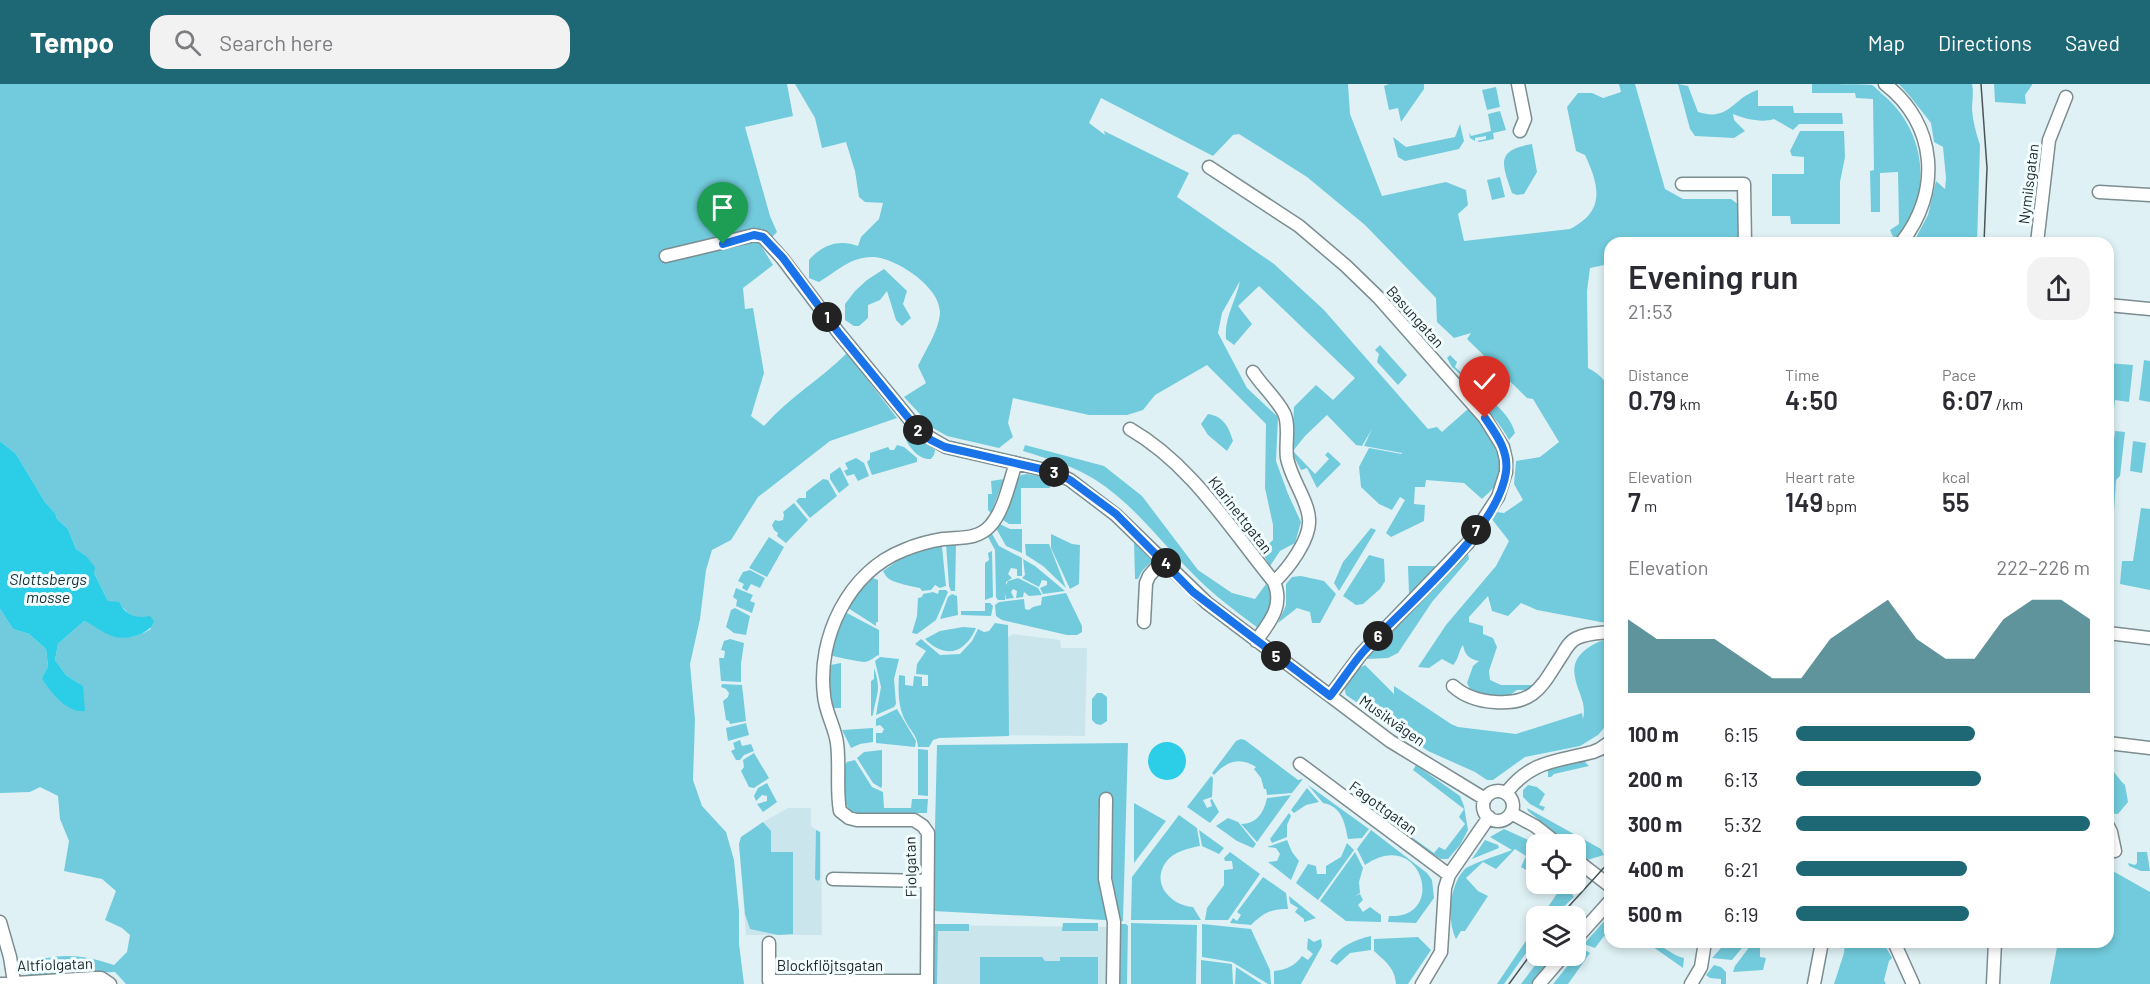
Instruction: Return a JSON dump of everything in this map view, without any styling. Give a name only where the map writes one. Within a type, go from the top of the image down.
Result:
[{"type":"street","points":[[1518,84],[1525,119],[1520,131]]},
{"type":"street","points":[[1885,84],[1899,96],[1915,118],[1925,142],[1928,159],[1928,181],[1923,206],[1914,226],[1906,237]]},
{"type":"street","name":"Nymilsgatan","points":[[2038,237],[2049,140],[2066,97]]},
{"type":"street","name":"Basungatan","points":[[1209,166],[1299,226],[1346,266],[1411,333],[1485,418],[1499,440],[1504,453],[1506,472],[1498,497],[1468,543],[1362,653],[1330,696]]},
{"type":"street","points":[[1682,184],[1744,184],[1745,237]]},
{"type":"street","points":[[2098,192],[2150,195]]},
{"type":"street","name":"Musikvägen","points":[[666,256],[754,235],[763,237],[783,258],[838,332],[920,432],[945,447],[1054,472],[1070,480],[1116,514],[1193,592],[1256,641],[1390,741],[1485,799]]},
{"type":"street","points":[[2114,306],[2150,309]]},
{"type":"street","points":[[1253,372],[1286,416],[1287,458],[1309,518],[1308,527],[1295,558],[1274,582],[1277,590],[1277,608],[1269,624],[1256,641]]},
{"type":"street","name":"Klarinettgatan","points":[[1130,429],[1149,440],[1189,474],[1274,582]]},
{"type":"street","name":"Fiolgatan","points":[[927,983],[928,833],[914,820],[857,820],[840,812],[837,740],[824,696],[823,668],[828,637],[842,607],[856,586],[891,557],[922,544],[942,539],[968,538],[987,529],[996,518],[1016,463]]},
{"type":"street","points":[[1144,622],[1146,583],[1163,560]]},
{"type":"street","points":[[1453,686],[1463,694],[1476,699],[1510,703],[1522,701],[1536,691],[1567,646],[1577,638],[1604,633]]},
{"type":"street","points":[[2114,634],[2150,638]]},
{"type":"street","points":[[2114,744],[2150,748]]},
{"type":"street","points":[[1506,793],[1517,779],[1535,767],[1593,752],[1604,746]]},
{"type":"street","name":"Fagottgatan","points":[[1300,764],[1449,875]]},
{"type":"street","points":[[1496,791],[1506,793],[1511,797],[1513,804],[1511,813],[1503,820],[1489,817],[1484,807],[1485,799],[1496,791]]},
{"type":"street","points":[[1106,799],[1105,879],[1114,922],[1113,984]]},
{"type":"street","points":[[1511,813],[1545,834]]},
{"type":"street","points":[[1422,984],[1441,952],[1449,875],[1489,817]]},
{"type":"street","points":[[2114,846],[2115,851]]},
{"type":"street","points":[[1586,867],[1604,881]]},
{"type":"street","points":[[834,879],[927,881]]},
{"type":"street","points":[[1586,928],[1604,907]]},
{"type":"street","points":[[0,922],[14,982]]},
{"type":"street","name":"Blockflöjtsgatan","points":[[769,944],[769,981],[927,983]]},
{"type":"street","points":[[1691,984],[1701,967],[1705,948]]},
{"type":"street","points":[[1814,984],[1821,948]]},
{"type":"street","points":[[1897,948],[1913,984]]},
{"type":"street","points":[[1993,984],[1995,948]]},
{"type":"street","points":[[1539,984],[1554,966]]},
{"type":"street","name":"Altfiolgatan","points":[[0,984],[101,978],[110,984]]},
{"type":"shaded area","points":[[0,84],[787,84],[793,116],[745,127],[770,216],[777,232],[762,247],[773,265],[743,288],[745,309],[753,308],[764,373],[751,416],[764,426],[783,406],[847,353],[897,418],[830,441],[758,497],[731,540],[712,550],[706,570],[700,619],[690,664],[695,720],[693,780],[702,806],[726,832],[734,860],[744,984],[126,984],[115,972],[31,975],[22,973],[21,965],[46,958],[68,956],[89,958],[114,965],[127,952],[130,935],[122,928],[105,920],[116,891],[102,879],[64,871],[69,841],[60,819],[58,796],[40,787],[30,792],[0,793],[0,609],[13,629],[29,634],[46,649],[48,666],[42,678],[80,684],[66,675],[55,660],[58,644],[84,621],[116,636],[124,637],[141,634],[151,629],[143,618],[132,617],[121,606],[108,601],[85,555],[76,549],[68,529],[57,519],[55,513],[45,502],[16,454],[0,441]]},
{"type":"shaded area","points":[[795,84],[1348,84],[1350,114],[1382,196],[1446,182],[1466,190],[1468,205],[1458,214],[1464,241],[1570,229],[1581,222],[1594,206],[1596,188],[1585,155],[1576,151],[1567,107],[1578,93],[1592,93],[1603,98],[1621,92],[1619,84],[1635,84],[1665,189],[1683,199],[1731,199],[1739,205],[1740,237],[1604,237],[1604,265],[1590,268],[1587,291],[1588,368],[1604,381],[1604,623],[1537,610],[1521,603],[1508,616],[1492,611],[1488,596],[1469,617],[1469,622],[1483,626],[1483,634],[1493,638],[1497,647],[1489,671],[1490,680],[1501,685],[1536,685],[1531,690],[1517,690],[1505,698],[1484,696],[1471,691],[1467,683],[1473,666],[1479,661],[1468,656],[1463,645],[1453,665],[1442,659],[1429,668],[1418,667],[1446,625],[1496,566],[1509,541],[1491,518],[1496,512],[1504,513],[1523,500],[1514,484],[1516,461],[1540,457],[1559,442],[1533,399],[1527,398],[1467,339],[1471,333],[1454,338],[1437,322],[1436,298],[1365,225],[1307,177],[1239,134],[1233,135],[1213,156],[1101,98],[1089,123],[1105,135],[1104,131],[1189,173],[1177,197],[1274,264],[1324,310],[1428,429],[1437,427],[1442,432],[1468,409],[1488,433],[1497,451],[1500,470],[1496,484],[1482,499],[1464,483],[1426,480],[1425,487],[1415,487],[1414,504],[1425,505],[1424,521],[1391,537],[1386,533],[1405,500],[1400,497],[1392,510],[1379,504],[1361,487],[1359,467],[1369,448],[1402,453],[1364,446],[1372,429],[1362,446],[1356,445],[1327,415],[1293,451],[1315,474],[1329,459],[1325,455],[1328,452],[1341,464],[1317,488],[1307,468],[1301,470],[1292,453],[1294,407],[1316,385],[1333,400],[1355,378],[1259,286],[1238,306],[1252,324],[1234,345],[1226,339],[1228,316],[1240,281],[1222,313],[1218,333],[1247,388],[1278,417],[1276,461],[1301,522],[1295,543],[1280,551],[1270,566],[1261,551],[1273,540],[1273,525],[1265,488],[1266,424],[1207,365],[1155,395],[1143,410],[1127,415],[1089,415],[1013,398],[1008,423],[1013,437],[999,448],[947,436],[933,428],[904,397],[926,383],[918,366],[935,332],[940,311],[932,292],[903,267],[881,258],[864,258],[850,262],[819,282],[809,278],[809,260],[819,250],[838,243],[858,246],[861,237],[879,219],[883,203],[865,202],[859,197],[855,171],[846,142],[822,148],[815,118]]},
{"type":"shaded area","points":[[1424,84],[1424,89],[1401,122],[1398,108],[1389,110],[1384,86]]},
{"type":"shaded area","points":[[1678,84],[1688,86],[1698,112],[1717,114],[1724,112],[1758,90],[1758,106],[1793,106],[1794,113],[1842,113],[1843,124],[1799,124],[1793,130],[1774,119],[1754,120],[1733,114],[1734,120],[1745,131],[1734,138],[1695,136],[1690,129]]},
{"type":"shaded area","points":[[1812,84],[1872,85],[1894,105],[1904,118],[1917,147],[1921,178],[1914,210],[1898,237],[1893,237],[1890,230],[1899,224],[1898,172],[1880,173],[1880,212],[1871,212],[1870,171],[1874,170],[1873,99],[1856,98],[1855,93],[1812,93]]},
{"type":"shaded area","points":[[1899,84],[1972,84],[1972,114],[1980,145],[1977,237],[1916,237],[1928,215],[1936,181],[1945,189],[1946,178],[1943,147],[1934,142],[1931,123]]},
{"type":"shaded area","points":[[1994,84],[2032,85],[2025,95],[2026,104],[1995,102]]},
{"type":"shaded area","points":[[1496,87],[1500,107],[1487,110],[1482,90]]},
{"type":"shaded area","points":[[1500,111],[1506,130],[1493,133],[1494,139],[1479,142],[1477,141],[1486,139],[1486,136],[1475,138],[1475,141],[1470,138],[1469,132],[1471,136],[1491,131],[1488,114]]},
{"type":"shaded area","points":[[1460,124],[1464,141],[1459,149],[1405,161],[1398,157],[1393,137],[1406,147],[1455,137]]},
{"type":"shaded area","points":[[1800,131],[1844,131],[1845,157],[1840,182],[1840,224],[1791,224],[1790,216],[1772,216],[1772,174],[1804,174],[1804,157],[1792,156],[1790,151]]},
{"type":"shaded area","points":[[1532,144],[1537,172],[1524,194],[1517,195],[1512,193],[1504,160],[1512,150]]},
{"type":"shaded area","points":[[1500,177],[1505,197],[1492,200],[1487,180]]},
{"type":"shaded area","points":[[884,269],[907,291],[903,304],[911,318],[902,326],[896,320],[887,291],[880,300],[868,305],[868,318],[859,326],[854,326],[845,320],[845,304],[867,280]]},
{"type":"shaded area","points":[[1380,345],[1407,375],[1398,385],[1377,362],[1379,354],[1375,350]]},
{"type":"shaded area","points":[[1450,355],[1457,362],[1455,367],[1478,388],[1479,393],[1476,396],[1452,367],[1447,358]]},
{"type":"shaded area","points":[[2144,360],[2150,361],[2150,402],[2139,400]]},
{"type":"shaded area","points":[[2114,363],[2133,365],[2129,402],[2115,400],[2114,409]]},
{"type":"shaded area","points":[[1487,400],[1495,403],[1511,424],[1515,433],[1509,440],[1485,404]]},
{"type":"shaded area","points":[[1208,414],[1218,417],[1230,431],[1233,441],[1227,451],[1208,435],[1201,424]]},
{"type":"shaded area","points":[[911,431],[935,450],[931,459],[922,458],[909,445],[905,437]]},
{"type":"shaded area","points":[[2115,431],[2125,432],[2120,476],[2116,480],[2114,512]]},
{"type":"shaded area","points":[[2133,441],[2146,443],[2142,473],[2130,471]]},
{"type":"shaded area","points":[[897,445],[904,447],[917,458],[917,462],[872,475],[867,462],[870,459],[870,453],[888,447],[894,450]]},
{"type":"shaded area","points":[[1025,445],[1104,466],[1142,496],[1198,570],[1232,593],[1255,599],[1266,584],[1274,597],[1267,615],[1258,628],[1223,602],[1199,580],[1130,507],[1102,484],[1079,471],[1023,451]]},
{"type":"shaded area","points":[[856,458],[864,463],[869,476],[858,481],[854,474],[847,476],[844,471],[848,469],[845,463]]},
{"type":"shaded area","points":[[840,467],[849,485],[839,493],[830,479],[830,474]]},
{"type":"shaded area","points":[[1027,474],[1049,478],[1050,488],[1021,488],[1021,524],[1009,524],[1003,518],[1018,478]]},
{"type":"shaded area","points":[[823,479],[828,480],[837,496],[810,518],[796,501],[799,498],[806,498],[806,492]]},
{"type":"shaded area","points":[[1004,479],[991,513],[988,510],[988,494],[992,494],[991,481]]},
{"type":"shaded area","points":[[794,503],[808,520],[786,543],[777,536],[778,533],[772,525],[775,520],[783,520],[783,512]]},
{"type":"shaded area","points":[[2141,508],[2150,509],[2150,590],[2120,584],[2122,561],[2133,561]]},
{"type":"shaded area","points":[[1000,524],[1010,529],[1022,529],[1022,553],[1006,546],[996,528]]},
{"type":"shaded area","points":[[1371,528],[1376,530],[1339,591],[1334,583],[1343,562]]},
{"type":"shaded area","points":[[991,532],[999,546],[1022,558],[1022,576],[1017,576],[1017,569],[1011,568],[1008,574],[1012,578],[1006,582],[1006,585],[1008,581],[1018,578],[1038,588],[1042,595],[1029,596],[1024,592],[1023,597],[1016,598],[1017,591],[1013,589],[1011,592],[1014,598],[1006,599],[1006,593],[1005,600],[998,600],[996,597],[995,550],[987,535]]},
{"type":"shaded area","points":[[1051,534],[1072,544],[1080,545],[1079,584],[1070,589],[1051,548]]},
{"type":"shaded area","points":[[769,537],[784,547],[767,577],[749,568]]},
{"type":"shaded area","points":[[1136,539],[1154,559],[1142,571],[1138,579],[1135,579],[1134,541]]},
{"type":"shaded area","points":[[946,544],[956,544],[955,591],[951,591],[949,586]]},
{"type":"shaded area","points":[[1025,544],[1049,544],[1066,588],[1043,566],[1026,555]]},
{"type":"shaded area","points":[[932,546],[942,547],[946,586],[940,588],[935,585],[931,590],[922,591],[920,588],[892,580],[883,571],[906,555]]},
{"type":"shaded area","points":[[992,551],[993,597],[985,600],[985,563],[989,560],[988,553]]},
{"type":"shaded area","points":[[1468,553],[1469,559],[1432,602],[1398,653],[1388,658],[1366,659]]},
{"type":"shaded area","points":[[1369,555],[1384,559],[1385,581],[1380,589],[1363,604],[1356,605],[1343,596]]},
{"type":"shaded area","points":[[1023,559],[1065,591],[1043,594],[1040,588],[1047,585],[1047,581],[1042,580],[1039,587],[1022,578],[1025,575]]},
{"type":"shaded area","points":[[1408,566],[1439,566],[1411,595],[1409,594]]},
{"type":"shaded area","points":[[750,570],[765,578],[760,588],[751,584],[747,591],[742,588],[744,584],[738,581],[743,572]]},
{"type":"shaded area","points":[[1301,576],[1324,581],[1336,594],[1320,623],[1312,623],[1310,612],[1297,608],[1278,623],[1286,605],[1286,584],[1292,577]]},
{"type":"shaded area","points":[[873,578],[878,580],[878,622],[876,626],[848,608]]},
{"type":"shaded area","points":[[736,588],[753,595],[750,601],[755,603],[752,613],[736,606],[737,600],[733,597]]},
{"type":"shaded area","points":[[939,590],[948,592],[936,620],[917,634],[912,633],[917,616],[918,598],[923,594],[933,592],[938,594]]},
{"type":"shaded area","points":[[1066,593],[1082,626],[1082,632],[1077,635],[1067,635],[1002,620],[996,616],[995,605],[999,602],[1024,599],[1025,609],[1029,610],[1041,605],[1042,597]]},
{"type":"shaded area","points":[[952,594],[957,596],[958,615],[940,619],[948,597]]},
{"type":"shaded area","points":[[985,603],[993,606],[991,616],[961,615],[961,611],[985,611]]},
{"type":"shaded area","points":[[735,608],[750,616],[746,635],[734,633],[726,627],[731,610]]},
{"type":"shaded area","points":[[845,612],[879,630],[879,655],[865,662],[831,655],[834,637]]},
{"type":"shaded area","points":[[995,623],[1008,625],[1009,736],[939,738],[933,740],[929,747],[918,747],[903,717],[899,693],[899,675],[905,676],[905,685],[913,686],[914,676],[922,677],[922,686],[928,686],[928,675],[916,674],[917,664],[926,651],[915,644],[921,639],[940,655],[960,654],[972,641],[978,629],[984,632],[989,631]]},
{"type":"shaded area","points":[[963,627],[976,628],[966,644],[954,651],[940,649],[925,639],[940,631]]},
{"type":"shaded area","points":[[1013,634],[1060,640],[1061,648],[1087,648],[1085,736],[997,735],[959,667]]},
{"type":"shaded area","points":[[730,639],[744,643],[741,682],[721,681],[719,658],[724,658],[725,651],[721,650],[724,641]]},
{"type":"shaded area","points":[[1604,640],[1604,728],[1598,735],[1580,746],[1525,757],[1493,780],[1487,780],[1475,772],[1428,751],[1346,695],[1344,687],[1357,669],[1365,665],[1394,694],[1394,686],[1451,724],[1458,727],[1516,734],[1582,713],[1583,719],[1583,702],[1574,669],[1583,652]]},
{"type":"shaded area","points":[[880,657],[899,659],[894,679],[896,704],[876,715],[881,687],[875,661]]},
{"type":"shaded area","points":[[841,663],[841,708],[833,708],[830,665]]},
{"type":"shaded area","points":[[874,668],[878,692],[871,716],[871,681],[874,679]]},
{"type":"shaded area","points":[[722,684],[742,685],[746,721],[730,724],[726,720],[723,701],[729,693],[721,687]]},
{"type":"shaded area","points":[[1097,693],[1102,693],[1107,697],[1107,721],[1101,725],[1092,720],[1092,699]]},
{"type":"shaded area","points":[[897,709],[916,741],[915,747],[876,743],[876,733],[882,733],[884,729],[880,725],[876,726],[876,719]]},
{"type":"shaded area","points":[[746,723],[749,735],[728,741],[726,728]]},
{"type":"shaded area","points":[[873,728],[873,742],[851,748],[842,730]]},
{"type":"shaded area","points":[[1241,739],[1298,780],[1303,779],[1292,793],[1267,795],[1261,778],[1254,769],[1256,767],[1244,762],[1233,762],[1214,775],[1212,773],[1236,741]]},
{"type":"shaded area","points":[[740,740],[742,746],[751,744],[754,751],[736,760],[731,751],[735,749],[733,743]]},
{"type":"shaded area","points":[[1128,743],[1123,921],[933,911],[937,745]]},
{"type":"shaded area","points":[[918,749],[928,750],[928,796],[918,795]]},
{"type":"shaded area","points":[[882,750],[881,788],[873,783],[857,758],[864,752]]},
{"type":"shaded area","points":[[754,753],[769,778],[754,788],[749,787],[741,771],[744,767],[743,760]]},
{"type":"shaded area","points":[[855,760],[872,787],[883,792],[884,808],[911,808],[912,799],[928,799],[927,813],[854,813],[849,810],[845,798],[845,765]]},
{"type":"shaded area","points":[[1584,761],[1589,766],[1548,777],[1550,768]]},
{"type":"shaded area","points":[[1416,765],[1460,796],[1464,806],[1468,830],[1460,845],[1448,859],[1441,859],[1431,853],[1429,855],[1383,821],[1385,818],[1434,853],[1439,847],[1445,850],[1465,824],[1459,817],[1464,809],[1413,770]]},
{"type":"shaded area","points":[[2114,771],[2125,785],[2128,802],[2118,814],[2114,814]]},
{"type":"shaded area","points":[[1211,776],[1213,778],[1212,797],[1203,800],[1207,808],[1212,806],[1210,800],[1212,799],[1219,812],[1210,823],[1187,807]]},
{"type":"shaded area","points":[[767,783],[777,802],[763,812],[757,804],[767,801],[767,796],[762,795],[756,801],[754,796],[758,788]]},
{"type":"shaded area","points":[[1308,785],[1369,829],[1362,838],[1348,839],[1342,816],[1334,808],[1323,803]]},
{"type":"shaded area","points":[[1528,785],[1537,787],[1545,794],[1539,805],[1545,807],[1543,811],[1523,797],[1523,790]]},
{"type":"shaded area","points":[[1307,788],[1319,802],[1306,805],[1294,813],[1291,810]]},
{"type":"shaded area","points":[[1291,795],[1257,842],[1241,824],[1251,822],[1259,816],[1267,798]]},
{"type":"shaded area","points":[[1134,803],[1166,821],[1134,863]]},
{"type":"shaded area","points":[[788,808],[811,808],[811,826],[821,833],[822,935],[746,935],[739,844],[741,837]]},
{"type":"shaded area","points":[[1527,808],[1574,834],[1556,834]]},
{"type":"shaded area","points":[[1289,813],[1291,816],[1287,825],[1287,837],[1272,843],[1270,839]]},
{"type":"shaded area","points":[[1179,815],[1197,828],[1200,846],[1182,851],[1166,862],[1162,870],[1162,886],[1178,903],[1193,907],[1201,920],[1131,920],[1132,877]]},
{"type":"shaded area","points":[[1228,818],[1238,822],[1256,844],[1253,848],[1237,841],[1216,826]]},
{"type":"shaded area","points":[[763,822],[771,831],[771,852],[793,852],[793,934],[778,935],[750,929],[745,914],[739,844],[741,837]]},
{"type":"shaded area","points":[[1504,829],[1526,839],[1526,856],[1515,849],[1496,869],[1483,862],[1466,878],[1478,891],[1488,896],[1465,931],[1461,931],[1456,939],[1451,923],[1451,904],[1459,877],[1467,868],[1512,850],[1490,837]]},
{"type":"shaded area","points":[[816,830],[820,832],[820,879],[818,881],[815,879]]},
{"type":"shaded area","points":[[1199,830],[1224,848],[1219,854],[1202,846]]},
{"type":"shaded area","points":[[1371,830],[1427,873],[1432,880],[1434,898],[1416,923],[1388,922],[1389,916],[1407,913],[1418,904],[1422,891],[1420,877],[1413,865],[1401,857],[1385,856],[1365,865],[1357,849]]},
{"type":"shaded area","points":[[1287,840],[1299,861],[1291,880],[1268,862],[1277,861],[1280,854],[1276,848],[1267,847]]},
{"type":"shaded area","points":[[1485,840],[1498,845],[1499,848],[1472,859]]},
{"type":"shaded area","points":[[1586,841],[1601,849],[1604,855],[1587,860]]},
{"type":"shaded area","points":[[1347,843],[1354,850],[1318,900],[1296,883],[1308,864],[1316,866],[1317,874],[1326,874],[1326,866],[1341,857]]},
{"type":"shaded area","points":[[1230,852],[1260,874],[1228,920],[1205,920],[1207,908],[1224,885],[1224,870],[1233,869],[1232,861],[1225,861],[1224,858]]},
{"type":"shaded area","points":[[1355,852],[1363,868],[1359,882],[1360,893],[1355,896],[1360,894],[1363,900],[1358,905],[1363,912],[1370,907],[1381,915],[1381,922],[1346,921],[1320,901]]},
{"type":"shaded area","points":[[2137,852],[2147,852],[2150,871],[2141,871],[2129,866],[2128,863],[2135,865],[2137,863]]},
{"type":"shaded area","points":[[1526,856],[1526,870],[1521,867]]},
{"type":"shaded area","points":[[2114,872],[2150,892],[2150,984],[2050,984],[2057,948],[2114,948]]},
{"type":"shaded area","points":[[1263,877],[1286,893],[1288,909],[1268,912],[1251,925],[1230,923],[1233,918],[1237,921],[1241,915],[1237,912]]},
{"type":"shaded area","points":[[1557,894],[1572,894],[1574,897],[1565,906],[1549,906]]},
{"type":"shaded area","points":[[1289,896],[1316,918],[1304,922],[1304,919],[1295,912],[1298,908],[1290,903]]},
{"type":"shaded area","points":[[1604,921],[1604,936],[1595,948],[1586,945],[1586,942]]},
{"type":"shaded area","points":[[1063,923],[1098,923],[1098,931],[1062,931]]},
{"type":"shaded area","points":[[1131,923],[1197,925],[1196,984],[1131,984]]},
{"type":"shaded area","points":[[934,924],[969,924],[969,931],[938,931],[937,984],[933,984]]},
{"type":"shaded area","points":[[1121,924],[1128,926],[1127,984],[1115,984],[1116,967],[1120,966]]},
{"type":"shaded area","points":[[1202,924],[1251,929],[1270,970],[1271,984],[1232,962],[1202,957]]},
{"type":"shaded area","points":[[936,925],[1109,927],[1109,984],[935,984]]},
{"type":"shaded area","points":[[1371,936],[1371,950],[1350,953],[1337,965],[1330,961],[1348,944]]},
{"type":"shaded area","points":[[1418,937],[1431,950],[1408,984],[1396,984],[1392,969],[1374,951],[1374,939]]},
{"type":"shaded area","points":[[1308,938],[1314,942],[1321,939],[1322,946],[1301,984],[1274,984],[1274,971],[1290,967],[1302,956],[1308,960],[1313,954],[1307,949]]},
{"type":"shaded area","points":[[1526,941],[1526,953],[1504,984],[1497,984]]},
{"type":"shaded area","points":[[1655,948],[1663,948],[1684,958],[1683,968]]},
{"type":"shaded area","points":[[1721,948],[1742,948],[1732,960],[1712,958]]},
{"type":"shaded area","points":[[1748,948],[1760,948],[1760,957],[1766,958],[1763,970],[1733,972]]},
{"type":"shaded area","points":[[1844,948],[1886,948],[1892,958],[1884,980],[1886,984],[1834,984]]},
{"type":"shaded area","points":[[980,957],[1042,957],[1045,961],[1060,961],[1060,957],[1098,957],[1098,984],[980,984]]},
{"type":"shaded area","points":[[1201,960],[1232,964],[1233,984],[1201,984]]},
{"type":"shaded area","points":[[1714,965],[1726,972],[1726,984],[1721,984],[1721,979],[1710,978],[1706,975]]},
{"type":"shaded area","points":[[1534,966],[1548,966],[1535,984],[1521,984]]},
{"type":"shaded area","points":[[1568,966],[1581,966],[1568,984],[1553,984]]},
{"type":"shaded area","points":[[1236,967],[1262,984],[1235,984]]},
{"type":"water","name":"Slottsbergs mosse","points":[[0,441],[16,454],[45,502],[55,513],[57,519],[68,529],[76,549],[85,555],[95,567],[94,573],[108,601],[119,602],[125,611],[132,615],[150,616],[154,621],[144,633],[120,638],[107,634],[84,621],[58,644],[55,660],[66,675],[83,686],[85,711],[66,706],[50,689],[42,678],[48,666],[46,649],[29,634],[13,629],[0,609]]},
{"type":"water","points":[[1167,742],[1180,748],[1186,761],[1180,774],[1167,780],[1154,774],[1148,761],[1154,748]]},
{"type":"tram line","points":[[1981,84],[1987,168],[1984,237]]},
{"type":"tram line","points":[[1569,906],[1604,868]]},
{"type":"tram line","points":[[1509,984],[1526,961]]},
{"type":"route","points":[[723,244],[754,235],[763,237],[783,258],[838,332],[920,432],[945,447],[1054,472],[1070,480],[1116,514],[1206,603],[1330,696],[1362,653],[1464,546],[1493,506],[1506,472],[1506,460],[1503,447],[1485,418]]}]
